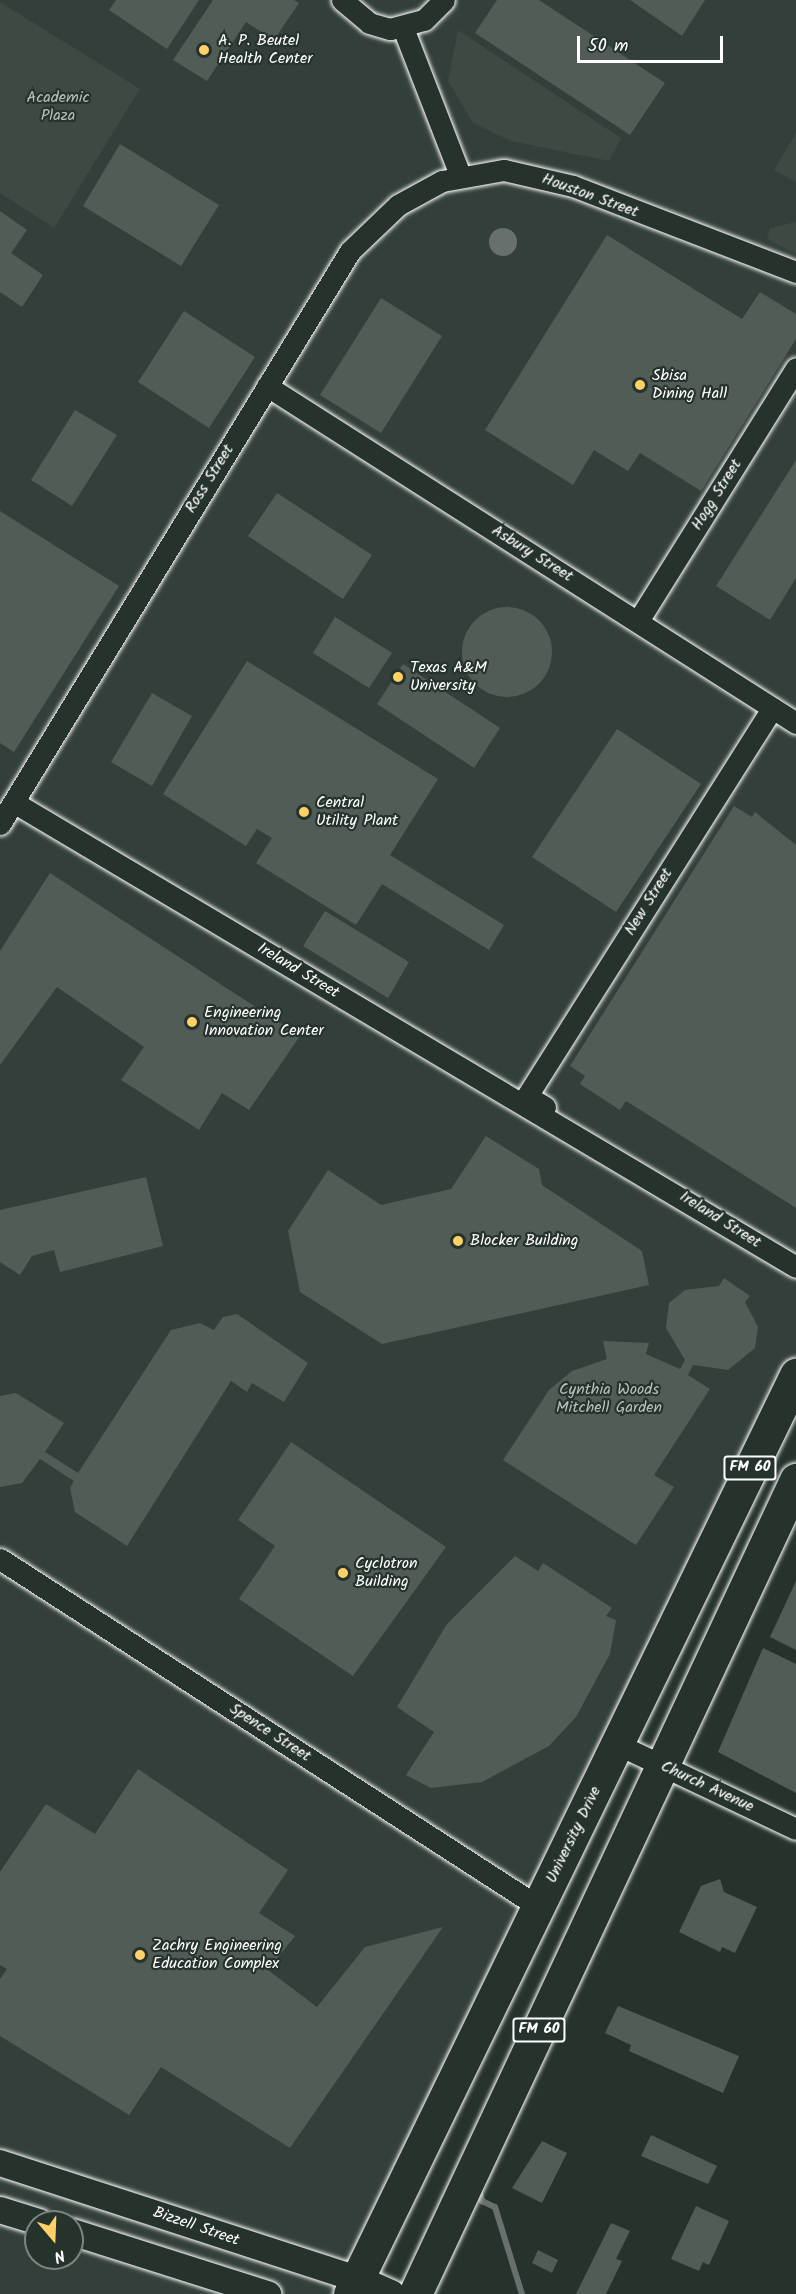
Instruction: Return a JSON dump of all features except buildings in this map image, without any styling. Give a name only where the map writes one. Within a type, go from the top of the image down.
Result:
[{"type":"main road","name":"University Drive","points":[[353,2287],[796,1375]]},
{"type":"main road","name":"FM 60","points":[[415,2294],[664,1767],[796,1480]]},
{"type":"main road","name":"Bizzell Street","points":[[353,2287],[391,2294]]},
{"type":"street","points":[[342,0],[369,23],[403,28],[424,21],[444,0]]},
{"type":"street","points":[[403,28],[460,175]]},
{"type":"street","name":"Houston Street","points":[[460,175],[504,170],[540,176],[796,272]]},
{"type":"street","name":"Ross Street","points":[[0,824],[15,803],[267,386],[367,230],[421,190],[460,175]]},
{"type":"street","name":"Hogg Street","points":[[638,621],[796,368]]},
{"type":"street","name":"Asbury Street","points":[[267,386],[796,723]]},
{"type":"street","name":"New Street","points":[[527,1096],[772,708]]},
{"type":"street","name":"Ireland Street","points":[[15,803],[796,1267]]},
{"type":"street","name":"Ireland Street","points":[[527,1096],[582,1139]]},
{"type":"street","name":"Spence Street","points":[[0,1559],[539,1907]]},
{"type":"street","name":"Church Avenue","points":[[617,1744],[796,1829]]},
{"type":"street","name":"Bizzell Street","points":[[0,2163],[353,2287]]},
{"type":"street","points":[[0,2210],[24,2217]]},
{"type":"street","points":[[84,2236],[267,2294]]},
{"type":"shaded area","name":"Texas A&M University","points":[[0,0],[796,0],[796,1354],[332,2294],[0,2294]]},
{"type":"shaded area","points":[[503,228],[513,232],[517,242],[513,252],[503,256],[493,252],[489,242],[493,232]]},
{"type":"green space","name":"Academic Plaza","points":[[0,2],[140,89],[54,228],[0,193]]},
{"type":"green space","points":[[458,30],[621,138],[609,161],[511,141],[473,123],[448,81]]},
{"type":"green space","points":[[796,133],[796,182],[774,170]]},
{"type":"green space","points":[[796,222],[796,254],[767,239],[770,228]]},
{"type":"waterway","points":[[478,2186],[482,2201],[495,2207],[522,2294]]},
{"type":"place","name":"A. P. Beutel Health Center","points":[[204,50]]},
{"type":"place","name":"Sbisa Dining Hall","points":[[640,385]]},
{"type":"place","name":"Texas A&M University","points":[[398,677]]},
{"type":"place","name":"Central Utility Plant","points":[[304,812]]},
{"type":"place","name":"Engineering Innovation Center","points":[[192,1022]]},
{"type":"place","name":"Blocker Building","points":[[458,1241]]},
{"type":"place","name":"Cyclotron Building","points":[[343,1573]]},
{"type":"place","name":"Zachry Engineering Education Complex","points":[[140,1955]]},
{"type":"park label","name":"Cynthia Woods Mitchell Garden","points":[[609,1399]]}]
